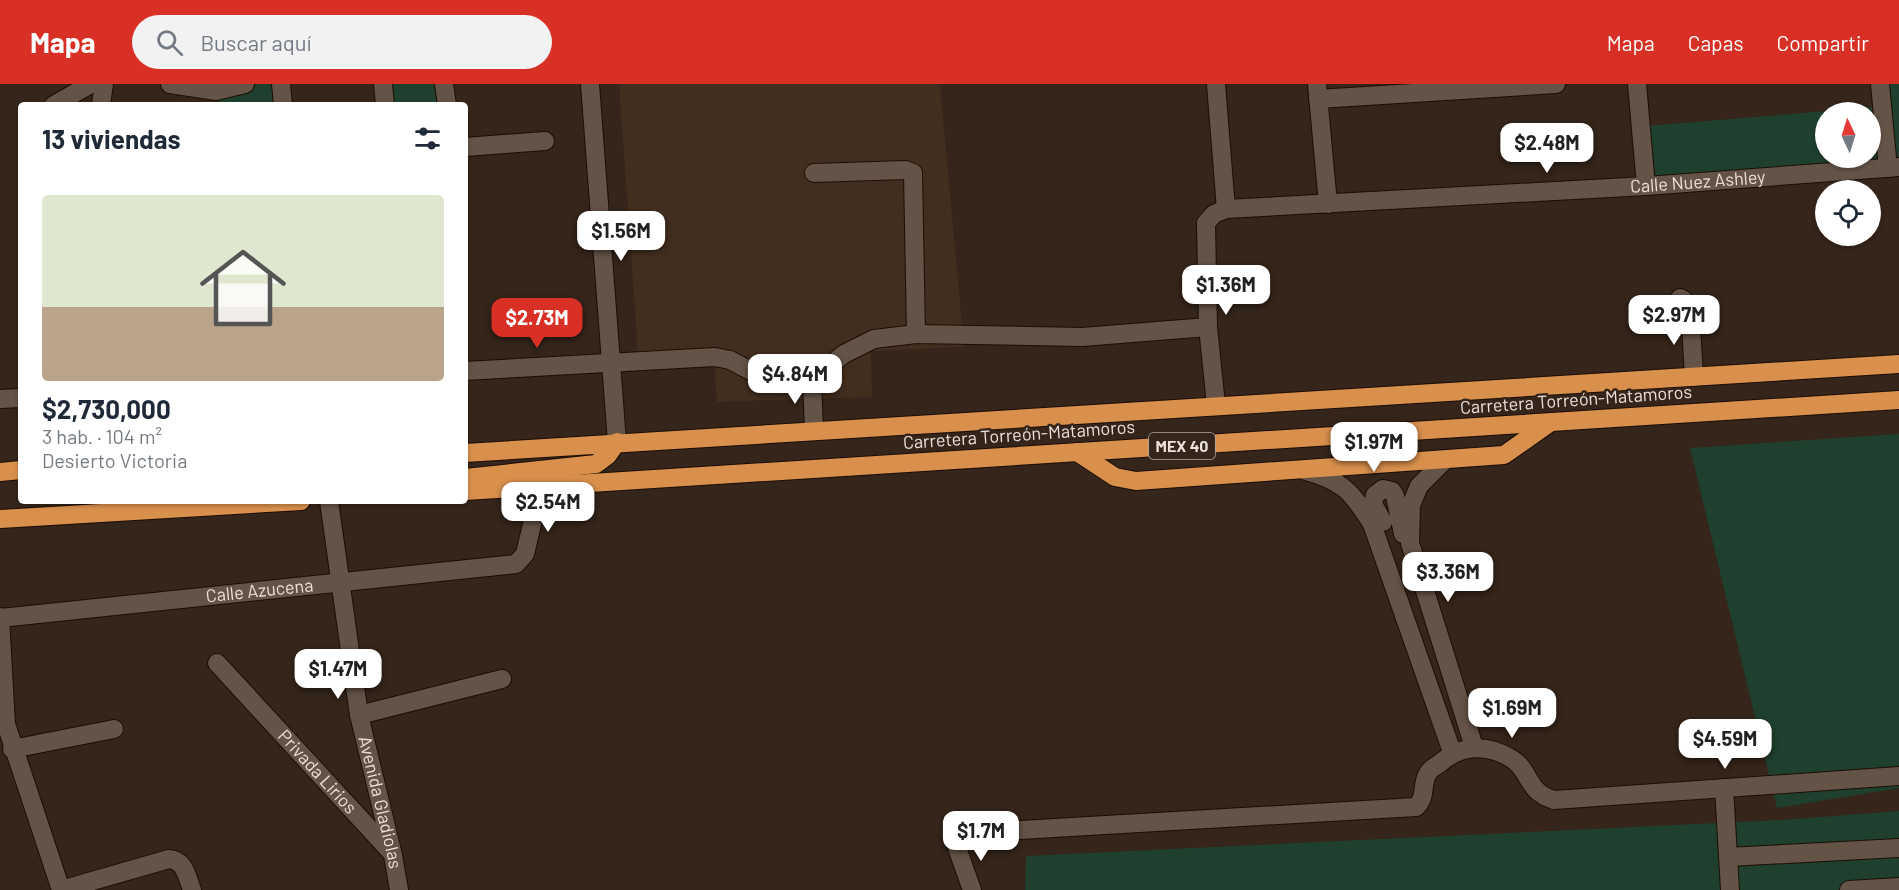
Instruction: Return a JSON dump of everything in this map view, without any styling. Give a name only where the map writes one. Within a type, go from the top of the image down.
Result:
[{"type":"highway","name":"MEX 40","points":[[468,453],[1899,364]]},
{"type":"highway","name":"Carretera Torreón-Matamoros","points":[[468,491],[1899,400]]},
{"type":"highway","points":[[1077,452],[1115,477],[1136,481],[1504,455],[1551,422]]},
{"type":"highway","points":[[468,478],[596,464],[608,455],[616,442]]},
{"type":"highway","points":[[0,472],[18,470]]},
{"type":"highway","points":[[0,484],[18,483]]},
{"type":"highway","points":[[0,519],[252,504]]},
{"type":"street","points":[[59,102],[91,84]]},
{"type":"street","points":[[101,102],[104,84]]},
{"type":"street","points":[[170,84],[216,98],[245,84]]},
{"type":"street","points":[[281,84],[283,102]]},
{"type":"street","points":[[383,84],[385,102]]},
{"type":"street","points":[[444,84],[447,102]]},
{"type":"street","points":[[590,84],[616,442]]},
{"type":"street","points":[[1216,84],[1218,213],[1206,223],[1208,327],[1216,405]]},
{"type":"street","points":[[1328,204],[1317,91],[1556,84]]},
{"type":"street","points":[[1637,84],[1646,186]]},
{"type":"street","points":[[1880,84],[1893,167]]},
{"type":"street","points":[[468,147],[544,141]]},
{"type":"street","name":"Calle Nuez Ashley","points":[[1218,213],[1328,204],[1646,186],[1893,167]]},
{"type":"street","points":[[814,173],[905,170],[913,173],[916,334]]},
{"type":"street","points":[[1680,298],[1690,308],[1694,377]]},
{"type":"street","points":[[468,371],[715,357],[730,360],[770,381],[812,380],[857,346],[874,339],[916,334],[1082,337],[1208,327]]},
{"type":"street","points":[[812,380],[814,430]]},
{"type":"street","points":[[0,399],[18,398]]},
{"type":"street","points":[[1446,459],[1419,486],[1411,505],[1410,543],[1474,747]]},
{"type":"street","points":[[1301,469],[1331,478],[1352,493],[1372,524],[1452,753]]},
{"type":"street","name":"Calle Azucena","points":[[0,618],[520,562],[525,554],[541,486]]},
{"type":"street","points":[[1383,556],[1387,537],[1384,524],[1373,504],[1375,495],[1383,489],[1392,491],[1395,496],[1401,531],[1410,543]]},
{"type":"street","name":"Avenida Gladiolas","points":[[329,504],[359,715],[393,855],[399,890]]},
{"type":"street","points":[[0,618],[3,706],[12,749],[61,890],[169,859],[178,861],[184,867],[192,890]]},
{"type":"street","name":"Privada Lirios","points":[[217,663],[393,855]]},
{"type":"street","points":[[359,715],[502,679]]},
{"type":"street","points":[[12,749],[114,729]]},
{"type":"street","points":[[972,890],[956,845],[960,837],[967,833],[1416,807],[1422,802],[1427,773],[1452,753],[1474,747],[1491,750],[1514,760],[1540,796],[1554,800],[1899,776]]},
{"type":"street","points":[[1724,788],[1730,890]]},
{"type":"street","points":[[1728,857],[1899,848]]},
{"type":"street","points":[[1849,890],[1899,887]]},
{"type":"shaded area","points":[[619,84],[940,84],[964,347],[871,351],[872,397],[717,402],[714,362],[639,366]]},
{"type":"green space","points":[[260,84],[277,84],[279,102],[219,102],[218,93]]},
{"type":"green space","points":[[386,84],[442,84],[444,102],[388,102]]},
{"type":"green space","points":[[1888,84],[1899,84],[1899,157],[1897,157]]},
{"type":"green space","points":[[1815,112],[1815,167],[1650,180],[1645,126]]},
{"type":"green space","points":[[1899,434],[1899,788],[1777,808],[1690,448]]},
{"type":"green space","points":[[1899,811],[1899,890],[1025,890],[1026,856],[1781,820]]}]
